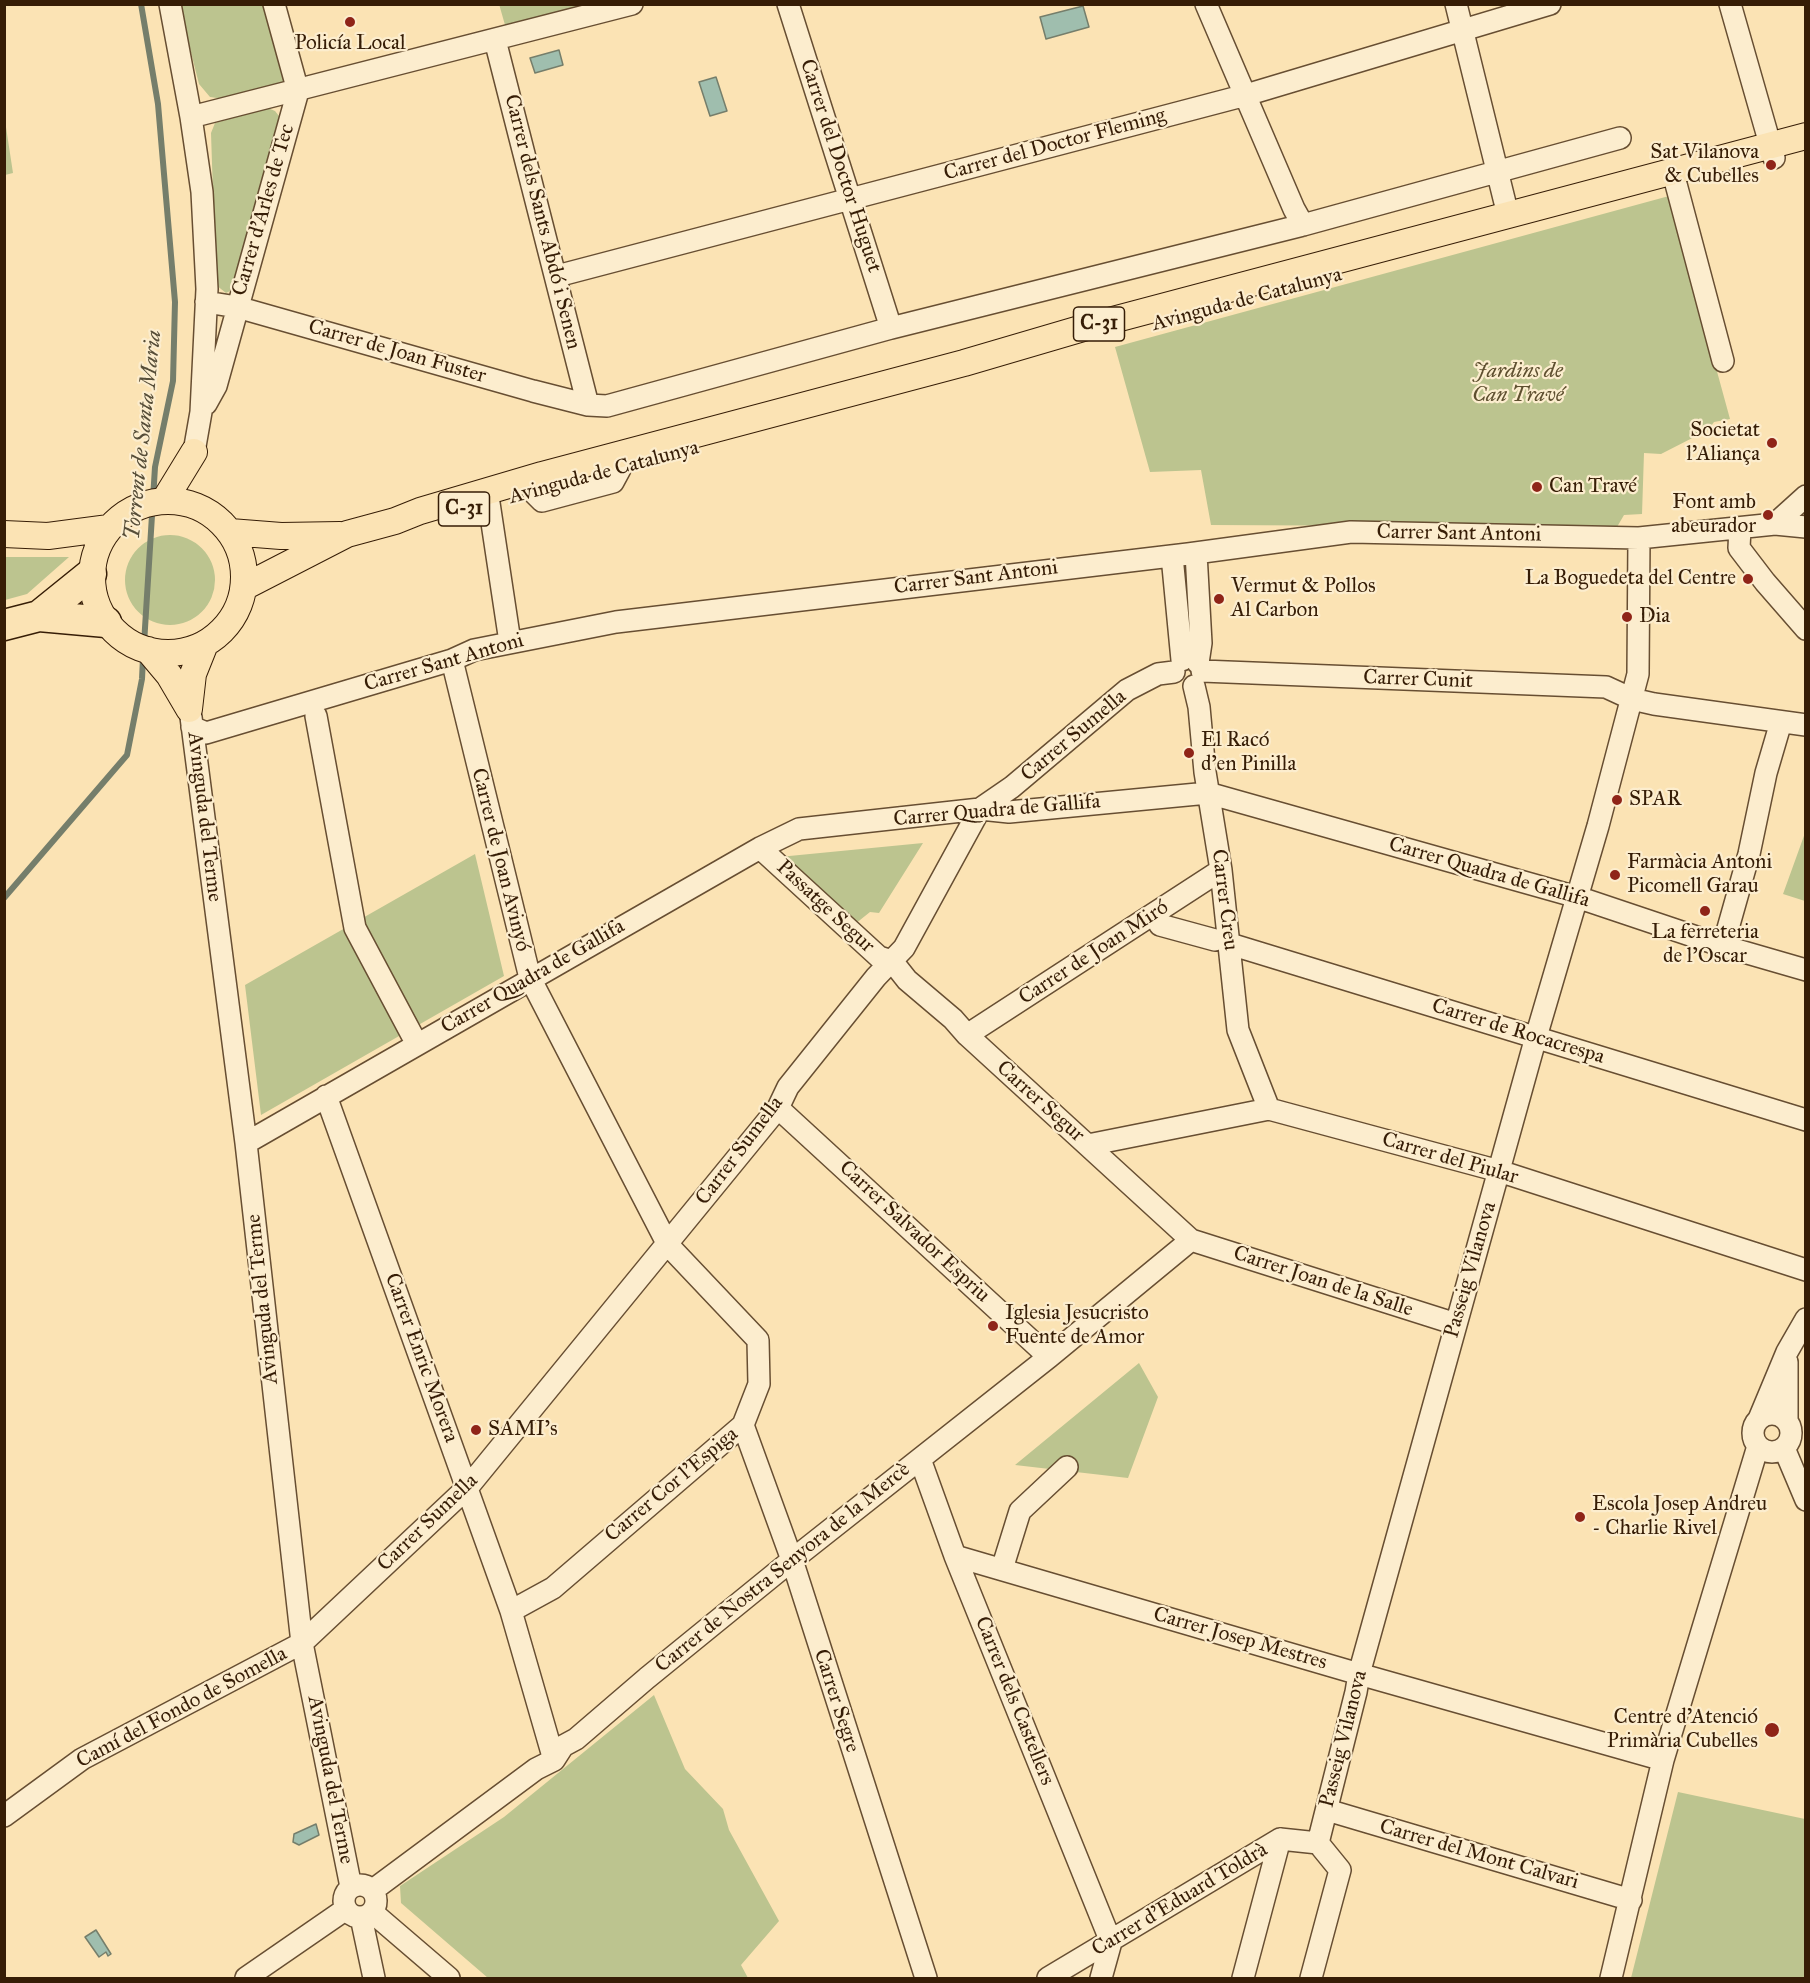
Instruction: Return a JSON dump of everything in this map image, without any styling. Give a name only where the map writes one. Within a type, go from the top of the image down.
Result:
[{"type":"highway","points":[[39,616],[91,573]]},
{"type":"highway","points":[[4,625],[39,616],[106,622]]},
{"type":"main road","name":"Avinguda de Catalunya","points":[[395,521],[422,519],[533,492],[1676,184],[1773,152],[1806,136]]},
{"type":"main road","name":"Avinguda de Catalunya","points":[[395,521],[420,511],[573,466],[1508,215],[1773,152],[1806,150]]},
{"type":"main road","points":[[154,503],[194,452]]},
{"type":"main road","points":[[194,452],[200,508]]},
{"type":"main road","points":[[183,502],[200,508],[217,519],[230,532],[239,549],[244,567],[244,587],[237,609],[224,629],[205,644],[183,652],[161,653],[144,649],[121,638],[106,622],[94,599],[91,573],[96,550],[109,528],[124,514],[154,503],[183,502]]},
{"type":"main road","name":"C-31","points":[[244,587],[347,534],[395,521]]},
{"type":"main road","points":[[4,534],[48,537],[109,528]]},
{"type":"main road","name":"C-31","points":[[230,532],[281,536],[347,534]]},
{"type":"main road","points":[[191,718],[193,674],[205,644]]},
{"type":"main road","points":[[144,649],[168,675],[191,718]]},
{"type":"street","name":"Carrer d'Arles de Tec","points":[[170,4],[202,192],[206,302],[201,412],[194,452]]},
{"type":"street","points":[[274,4],[298,91]]},
{"type":"street","points":[[191,117],[633,4]]},
{"type":"street","name":"Carrer del Doctor Huguet","points":[[788,4],[891,328]]},
{"type":"street","points":[[1206,4],[1294,209],[1303,225]]},
{"type":"street","points":[[1456,4],[1508,215]]},
{"type":"street","name":"Carrer del Doctor Fleming","points":[[557,276],[1246,95],[1550,4]]},
{"type":"street","points":[[1730,4],[1773,152]]},
{"type":"street","name":"Carrer dels Sants Abdó i Senen","points":[[495,40],[557,276],[588,405]]},
{"type":"street","name":"Carrer d'Arles de Tec","points":[[201,412],[216,386],[298,91]]},
{"type":"street","points":[[588,405],[607,406],[891,328],[1303,225],[1620,138]]},
{"type":"street","points":[[1676,184],[1723,361]]},
{"type":"street","name":"Carrer de Joan Fuster","points":[[206,302],[237,307],[588,405]]},
{"type":"street","points":[[1775,524],[1806,496]]},
{"type":"street","points":[[489,503],[510,642]]},
{"type":"street","name":"Carrer Sant Antoni","points":[[191,718],[206,733],[452,660],[474,651],[616,622],[1172,556],[1351,532],[1639,538],[1775,524],[1806,527]]},
{"type":"street","points":[[1740,528],[1739,548],[1806,629]]},
{"type":"street","name":"Passeig Vilanova","points":[[1318,1843],[1359,1674],[1632,699],[1638,674],[1639,538]]},
{"type":"street","name":"Carrer Creu","points":[[1190,670],[1201,643],[1196,553]]},
{"type":"street","name":"Carrer Creu","points":[[1172,556],[1190,670],[1199,707],[1208,793],[1221,870],[1222,942],[1238,1030],[1269,1110]]},
{"type":"street","name":"Carrer de Joan Avinyó","points":[[452,660],[530,978],[668,1245]]},
{"type":"street","name":"Carrer Cunit","points":[[1190,670],[1606,687],[1632,699],[1654,704],[1806,725]]},
{"type":"street","name":"Carrer Sumella","points":[[302,1643],[468,1487],[668,1245],[778,1108],[788,1087],[876,977],[904,948],[980,809],[1012,788],[1127,690],[1158,674],[1190,670]]},
{"type":"street","points":[[316,716],[355,928],[412,1035]]},
{"type":"street","name":"Avinguda del Terme","points":[[191,718],[246,1143],[302,1643],[351,1887]]},
{"type":"street","points":[[1723,946],[1749,854],[1766,773],[1781,722]]},
{"type":"street","name":"Carrer Quadra de Gallifa","points":[[246,1143],[530,978],[760,848],[799,830],[980,809],[1009,812],[1208,793],[1577,897],[1723,946],[1806,970]]},
{"type":"street","name":"Passatge Segur","points":[[760,848],[879,957],[892,961]]},
{"type":"street","name":"Carrer de Joan Miró","points":[[967,1035],[1221,870]]},
{"type":"street","name":"Carrer de Rocacrespa","points":[[1160,926],[1222,942],[1806,1120]]},
{"type":"street","name":"Carrer Segur","points":[[892,961],[908,980],[1191,1240]]},
{"type":"street","name":"Carrer Enric Morera","points":[[326,1096],[511,1611],[554,1760]]},
{"type":"street","name":"Carrer Salvador Espriu","points":[[778,1108],[1049,1357]]},
{"type":"street","name":"Carrer del Piular","points":[[1088,1145],[1269,1110],[1499,1171],[1806,1270]]},
{"type":"street","name":"Carrer de Nostra Senyora de la Mercè","points":[[373,1890],[536,1769],[554,1760],[564,1746],[576,1739],[647,1678],[1049,1357],[1191,1240]]},
{"type":"street","name":"Carrer Joan de la Salle","points":[[1191,1240],[1456,1324]]},
{"type":"street","name":"Carrer Cor l'Espiga","points":[[511,1611],[553,1588],[743,1425],[759,1384],[758,1340],[668,1245]]},
{"type":"street","points":[[1787,1352],[1787,1421],[1791,1435],[1784,1448],[1772,1452],[1763,1450],[1754,1441],[1754,1426],[1787,1352],[1806,1319]]},
{"type":"street","points":[[1759,1419],[1765,1415],[1775,1414],[1787,1421]]},
{"type":"street","name":"Carrer Segre","points":[[743,1425],[792,1560],[926,1978]]},
{"type":"street","points":[[1611,1978],[1663,1760],[1758,1446]]},
{"type":"street","points":[[1784,1448],[1806,1500]]},
{"type":"street","name":"Carrer dels Castellers","points":[[920,1459],[955,1556],[1111,1942]]},
{"type":"street","points":[[1002,1569],[1020,1511],[1067,1467]]},
{"type":"street","name":"Carrer Josep Mestres","points":[[955,1556],[1663,1760]]},
{"type":"street","name":"Camí del Fondo de Somella","points":[[4,1816],[82,1759],[302,1643]]},
{"type":"street","name":"Carrer del Mont Calvari","points":[[1327,1810],[1631,1900]]},
{"type":"street","points":[[1243,1978],[1280,1839],[1318,1843],[1340,1870],[1311,1978]]},
{"type":"street","name":"Carrer d'Eduard Toldrà","points":[[1048,1978],[1280,1839]]},
{"type":"street","points":[[246,1978],[360,1913],[376,1904],[373,1890],[362,1884],[351,1887],[345,1893],[344,1901],[360,1913],[449,1978]]},
{"type":"street","points":[[360,1913],[374,1978]]},
{"type":"street","points":[[1101,1978],[1111,1942]]},
{"type":"green space","points":[[499,4],[583,4],[583,5],[505,25]]},
{"type":"green space","points":[[179,5],[268,5],[286,82],[279,88],[224,99],[210,97],[199,84]]},
{"type":"green space","points":[[268,108],[275,111],[280,121],[234,289],[226,293],[216,285],[211,133],[215,123]]},
{"type":"green space","points":[[4,114],[13,173],[5,175],[4,174]]},
{"type":"green space","name":"Jardins de Can Travé","points":[[1669,196],[1730,419],[1714,422],[1708,430],[1661,454],[1644,453],[1642,514],[1624,515],[1617,527],[1211,525],[1201,470],[1150,472],[1115,347]]},
{"type":"green space","points":[[170,535],[187,538],[202,548],[212,563],[215,580],[212,597],[202,612],[187,622],[170,625],[153,622],[138,612],[128,597],[125,580],[128,563],[138,548],[153,538]]},
{"type":"green space","points":[[5,557],[69,557],[27,594],[5,600]]},
{"type":"green space","points":[[1805,833],[1806,901],[1783,894]]},
{"type":"green space","points":[[923,843],[879,913],[870,912],[855,924],[779,857]]},
{"type":"green space","points":[[475,854],[504,976],[261,1115],[245,985]]},
{"type":"green space","points":[[1139,1363],[1158,1397],[1128,1478],[1015,1465]]},
{"type":"green space","points":[[654,1695],[685,1769],[723,1809],[729,1830],[779,1921],[741,1965],[748,1978],[488,1978],[401,1903],[400,1886],[504,1817]]},
{"type":"green space","points":[[1678,1792],[1805,1819],[1805,1978],[1631,1978]]},
{"type":"shaded area","points":[[1083,6],[1089,27],[1046,39],[1040,17]]},
{"type":"shaded area","points":[[559,50],[563,65],[535,73],[530,58]]},
{"type":"shaded area","points":[[716,77],[727,111],[710,116],[699,82]]},
{"type":"shaded area","points":[[316,1824],[319,1835],[299,1845],[293,1842],[294,1834]]},
{"type":"shaded area","points":[[96,1930],[111,1954],[108,1956],[106,1952],[99,1957],[85,1937]]},
{"type":"waterway","name":"Torrent de Santa Maria","points":[[141,4],[158,104],[175,302],[173,381],[155,467],[144,644]]},
{"type":"waterway","name":"Torrent de Santa Maria","points":[[4,898],[127,755],[142,679],[143,658]]},
{"type":"place","name":"Policía Local","points":[[350,22]]},
{"type":"place","name":"Sat Vilanova & Cubelles","points":[[1771,165]]},
{"type":"place","name":"Societat l'Aliança","points":[[1772,443]]},
{"type":"place","name":"Can Travé","points":[[1537,487]]},
{"type":"place","name":"Font amb abeurador","points":[[1768,515]]},
{"type":"place","name":"La Boguedeta del Centre","points":[[1748,579]]},
{"type":"place","name":"Vermut & Pollos Al Carbon","points":[[1219,599]]},
{"type":"place","name":"Dia","points":[[1627,617]]},
{"type":"place","name":"El Racó d'en Pinilla","points":[[1189,753]]},
{"type":"place","name":"SPAR","points":[[1617,800]]},
{"type":"place","name":"Farmàcia Antoni Picomell Garau","points":[[1615,875]]},
{"type":"place","name":"La ferreteria de l'Oscar","points":[[1705,911]]},
{"type":"place","name":"Iglesia Jesucristo Fuente de Amor","points":[[993,1326]]},
{"type":"place","name":"SAMI's","points":[[476,1430]]},
{"type":"place","name":"Escola Josep Andreu - Charlie Rivel","points":[[1580,1517]]},
{"type":"place","name":"Centre d'Atenció Primària Cubelles","points":[[1772,1730]]}]
